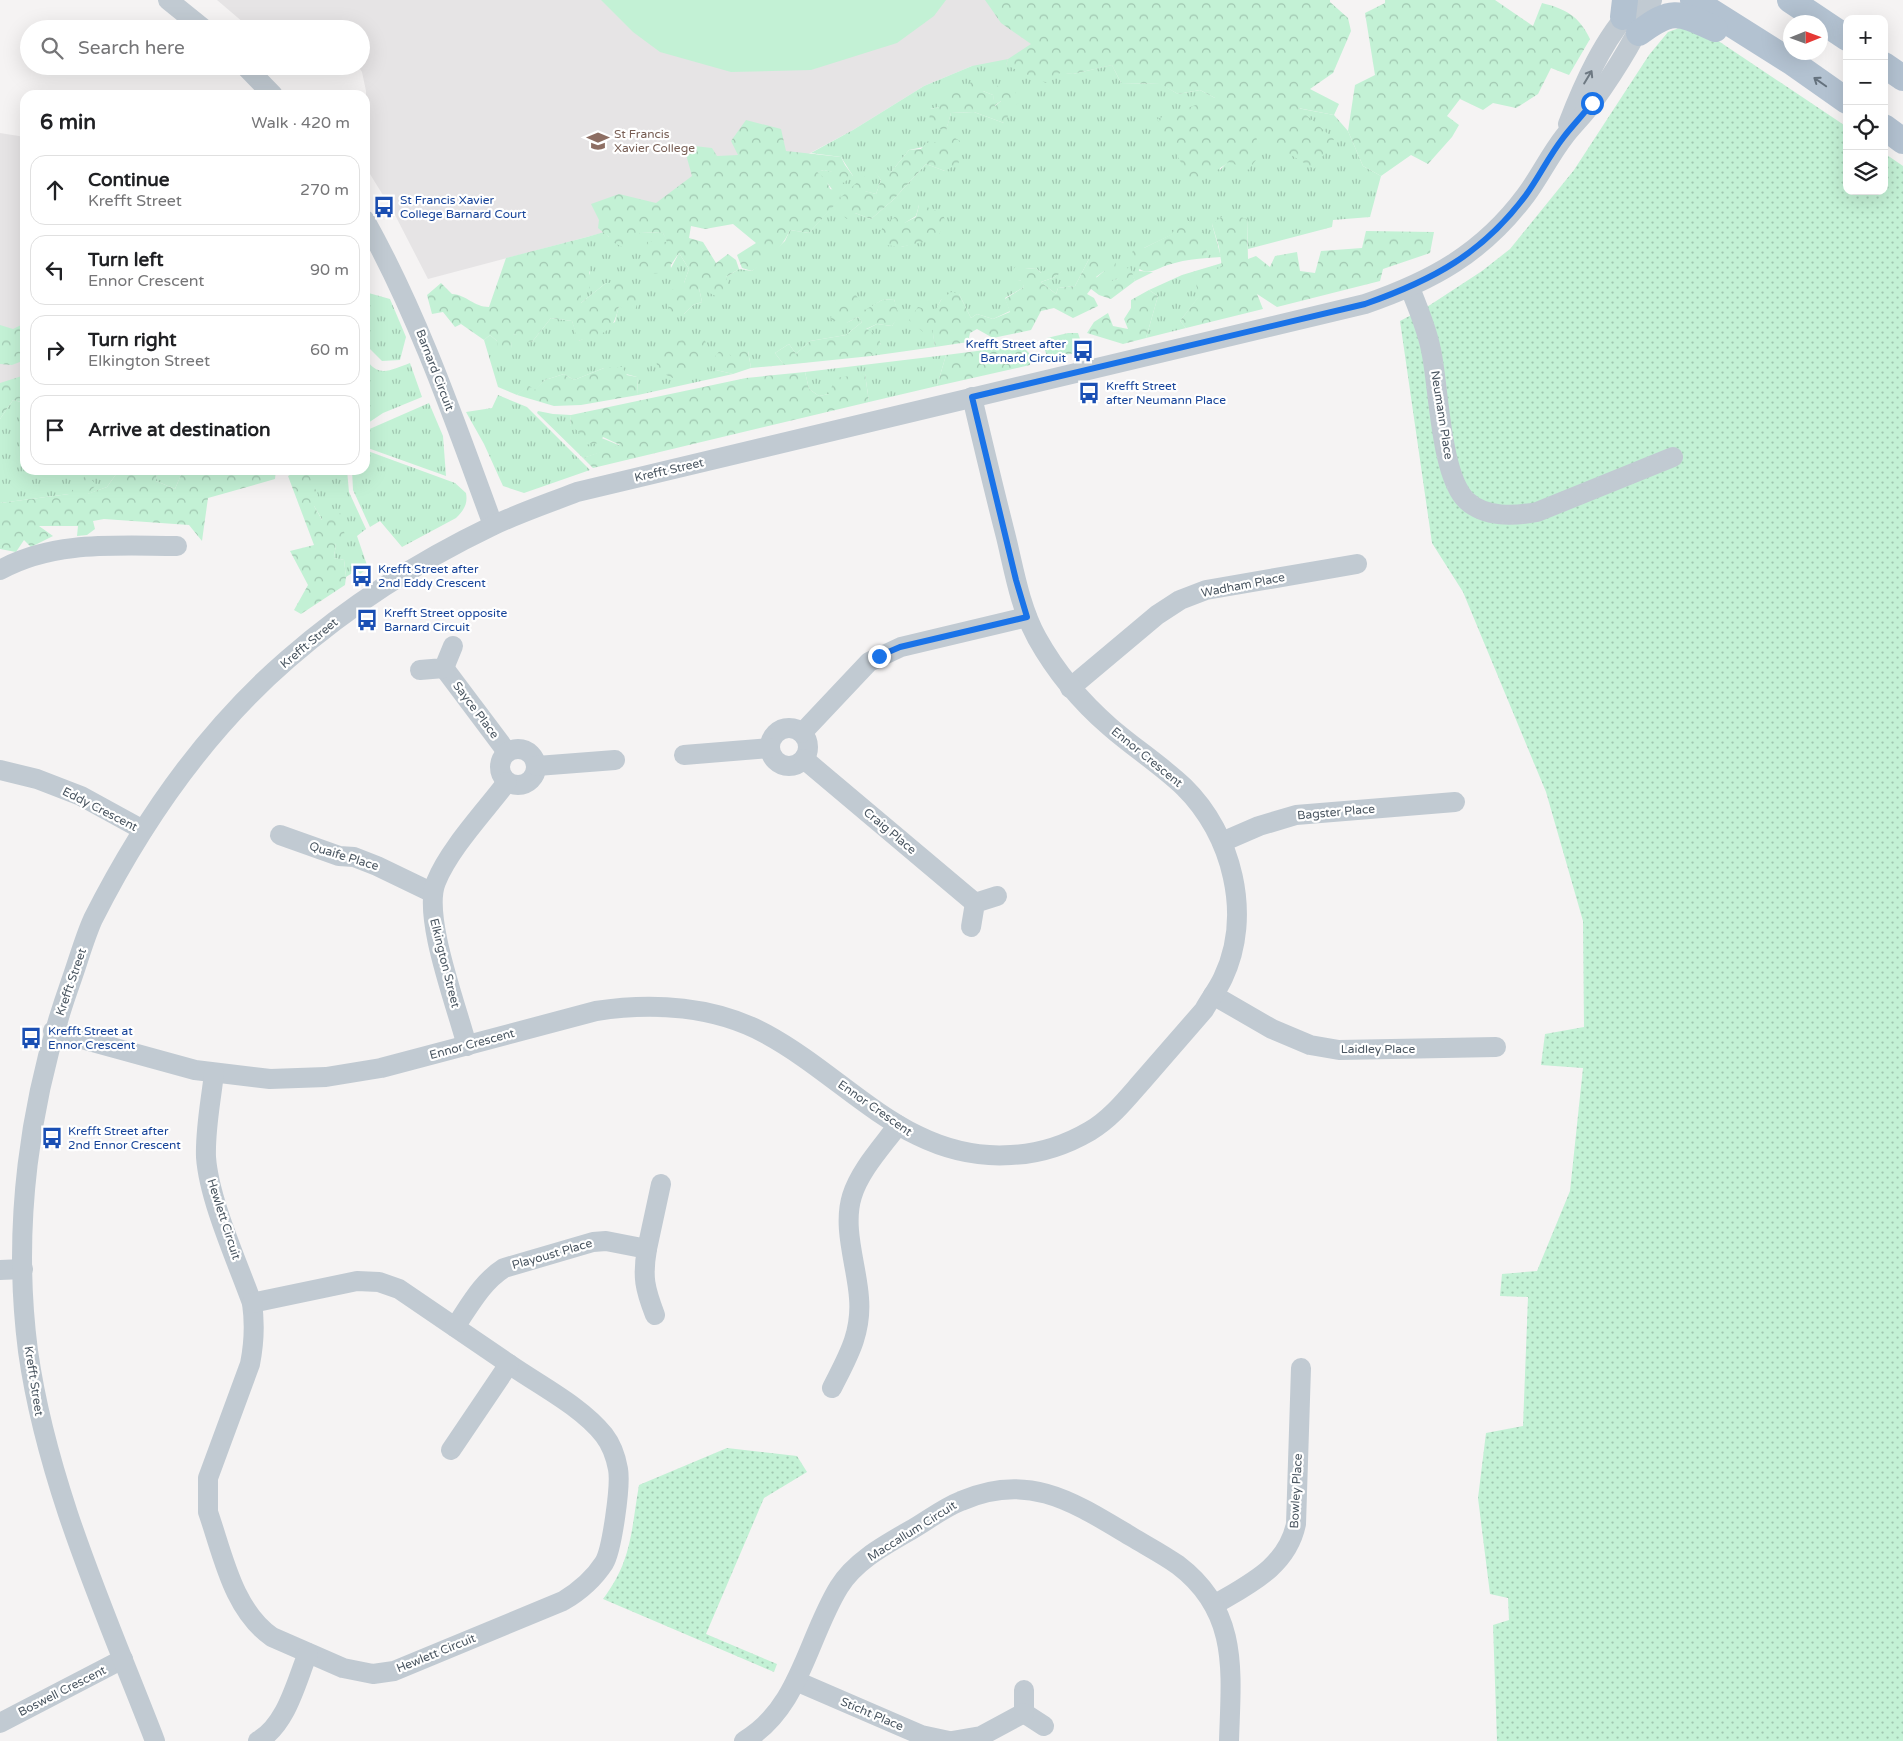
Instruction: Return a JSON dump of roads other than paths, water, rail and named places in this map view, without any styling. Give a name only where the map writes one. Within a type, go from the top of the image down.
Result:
[{"type":"main road","points":[[1693,0],[1793,63],[1843,98]]},
{"type":"main road","points":[[1790,0],[1843,35]]},
{"type":"main road","points":[[1632,13],[1660,17],[1684,14],[1793,63]]},
{"type":"main road","points":[[1888,68],[1903,78]]},
{"type":"main road","points":[[1888,130],[1903,141]]},
{"type":"street","points":[[168,0],[193,20]]},
{"type":"street","name":"Krefft Street","points":[[155,1741],[78,1542],[42,1426],[28,1349],[23,1269],[25,1186],[32,1126],[53,1031],[92,922],[143,830],[186,767],[237,708],[288,659],[339,618],[414,568],[494,525],[577,492],[1365,304],[1410,288],[1438,274],[1464,257],[1497,229],[1526,195],[1563,138],[1592,103],[1632,13],[1652,0]]},
{"type":"street","points":[[254,75],[268,90]]},
{"type":"street","name":"Barnard Circuit","points":[[370,229],[387,260],[422,335],[494,525]]},
{"type":"street","name":"Neumann Place","points":[[1410,288],[1431,350],[1448,460],[1458,487],[1467,501],[1495,514],[1516,516],[1537,512],[1673,457]]},
{"type":"street","name":"Ennor Crescent","points":[[53,1031],[195,1070],[270,1079],[326,1077],[381,1068],[611,1008],[662,1006],[705,1012],[765,1033],[800,1055],[898,1125],[942,1148],[976,1155],[1028,1154],[1061,1146],[1091,1130],[1116,1111],[1204,1010],[1223,977],[1230,959],[1237,919],[1236,890],[1222,842],[1206,813],[1184,787],[1109,727],[1070,688],[1056,671],[1035,636],[1016,580],[972,397]]},
{"type":"street","points":[[0,570],[25,559],[84,545],[177,546]]},
{"type":"street","name":"Wadham Place","points":[[1070,688],[1157,615],[1180,600],[1206,590],[1356,564]]},
{"type":"street","points":[[802,733],[869,662],[879,656],[900,647],[1027,617]]},
{"type":"street","points":[[420,670],[444,668],[453,646]]},
{"type":"street","name":"Sayce Place","points":[[444,668],[507,752]]},
{"type":"street","points":[[796,729],[802,733],[808,745],[804,759],[798,763],[783,765],[772,755],[770,748],[775,734],[781,730],[796,729]]},
{"type":"street","points":[[684,754],[770,748]]},
{"type":"street","points":[[514,749],[530,752],[537,766],[533,779],[528,784],[514,785],[507,782],[500,770],[502,757],[507,752],[514,749]]},
{"type":"street","name":"Craig Place","points":[[804,759],[976,903]]},
{"type":"street","points":[[537,766],[615,760]]},
{"type":"street","name":"Eddy Crescent","points":[[0,770],[36,779],[81,796],[143,830]]},
{"type":"street","name":"Elkington Street","points":[[467,1046],[435,930],[432,905],[433,893],[436,882],[448,860],[507,782]]},
{"type":"street","name":"Bagster Place","points":[[1222,842],[1259,826],[1296,815],[1455,802]]},
{"type":"street","name":"Quaife Place","points":[[280,835],[339,856],[354,857],[433,893]]},
{"type":"street","points":[[971,927],[976,903],[997,896]]},
{"type":"street","name":"Laidley Place","points":[[1213,995],[1272,1029],[1310,1045],[1339,1050],[1496,1047]]},
{"type":"street","name":"Hewlett Circuit","points":[[214,1073],[207,1127],[206,1157],[210,1180],[252,1303],[254,1326],[250,1364],[208,1478],[208,1512],[238,1597],[248,1615],[272,1637],[343,1668],[363,1673],[394,1671],[563,1601],[584,1588],[605,1561],[611,1540],[619,1481],[618,1469],[610,1445],[604,1434],[585,1416],[399,1289],[379,1282],[357,1281],[252,1303]]},
{"type":"street","points":[[832,1388],[854,1344],[857,1330],[859,1300],[848,1220],[852,1196],[863,1173],[898,1125]]},
{"type":"street","points":[[655,1315],[644,1286],[644,1265],[661,1184]]},
{"type":"street","name":"Playoust Place","points":[[455,1327],[483,1286],[492,1276],[504,1268],[593,1242],[606,1241],[647,1249]]},
{"type":"street","points":[[0,1270],[23,1269]]},
{"type":"street","points":[[450,1450],[509,1364]]},
{"type":"street","name":"Bowley Place","points":[[1214,1605],[1268,1572],[1284,1555],[1294,1534],[1296,1524],[1301,1368]]},
{"type":"street","name":"Maccallum Circuit","points":[[744,1741],[764,1727],[777,1713],[796,1681],[827,1609],[848,1575],[881,1548],[960,1501],[987,1492],[1015,1489],[1044,1492],[1083,1508],[1178,1565],[1198,1583],[1214,1605],[1225,1632],[1231,1661],[1229,1741]]},
{"type":"street","points":[[258,1741],[273,1730],[284,1712],[308,1653]]},
{"type":"street","name":"Boswell Crescent","points":[[0,1722],[123,1659]]},
{"type":"street","name":"Sticht Place","points":[[796,1681],[921,1735],[951,1741],[982,1736],[1024,1713]]},
{"type":"street","points":[[1024,1690],[1024,1713],[1044,1726]]},
{"type":"place","name":"St Francis Xavier College","points":[[598,141]]},
{"type":"place","name":"St Francis Xavier College Barnard Court","points":[[384,207]]},
{"type":"place","name":"Krefft Street after Barnard Circuit","points":[[1083,351]]},
{"type":"place","name":"Krefft Street after Neumann Place","points":[[1089,393]]},
{"type":"place","name":"Krefft Street after 2nd Eddy Crescent","points":[[362,576]]},
{"type":"place","name":"Krefft Street opposite Barnard Circuit","points":[[367,620]]},
{"type":"place","name":"Krefft Street at Ennor Crescent","points":[[31,1038]]},
{"type":"place","name":"Krefft Street after 2nd Ennor Crescent","points":[[52,1138]]}]
